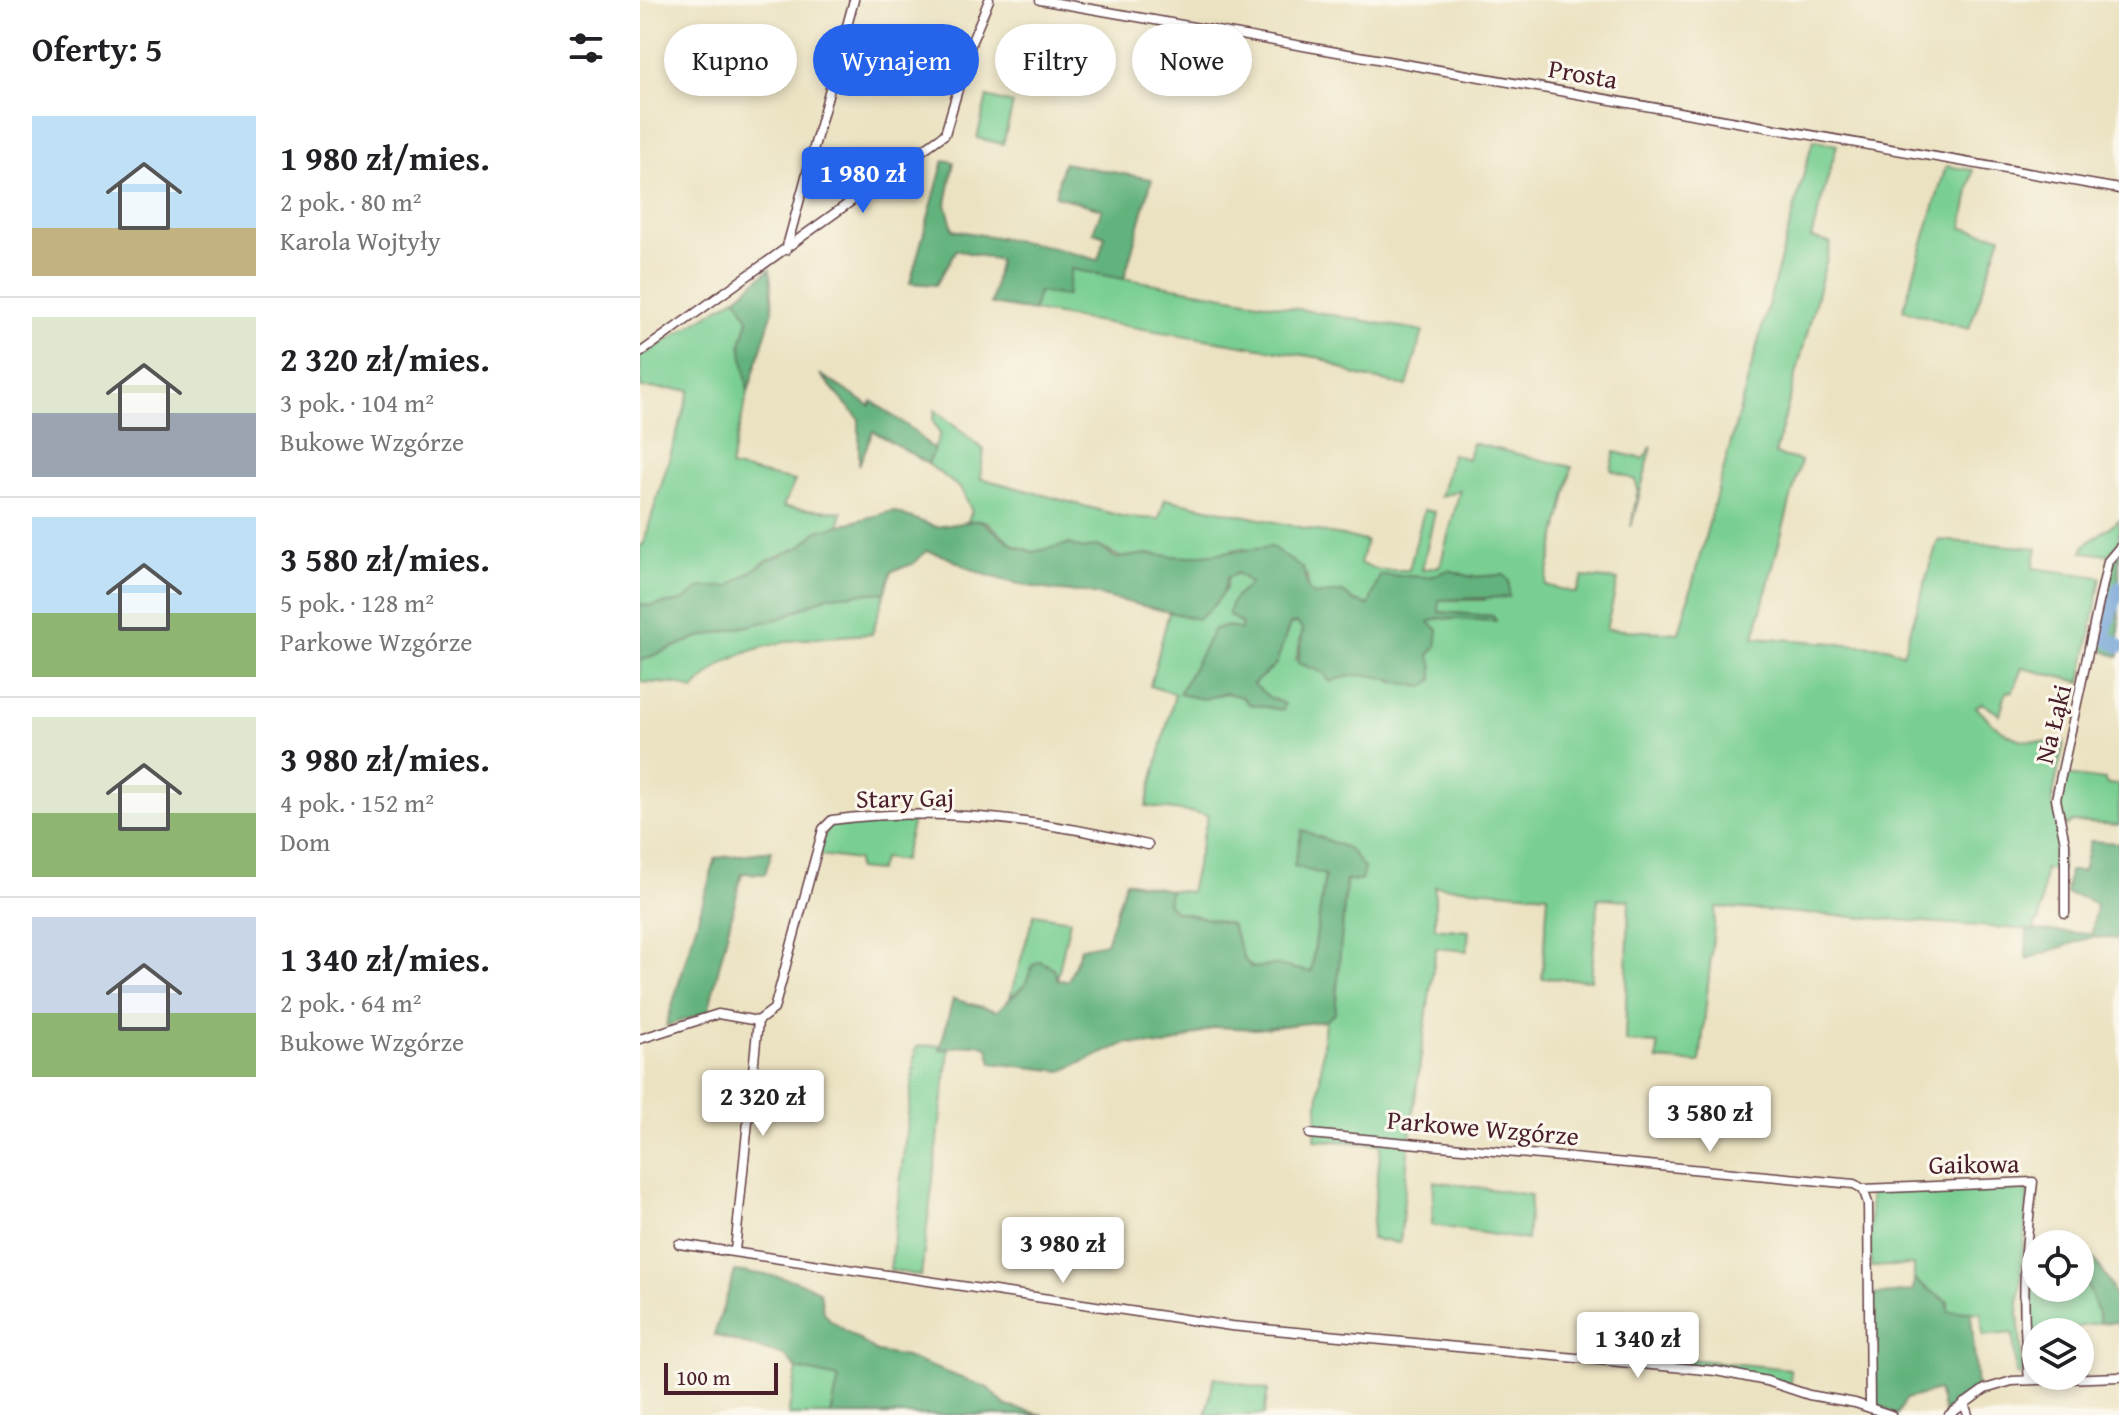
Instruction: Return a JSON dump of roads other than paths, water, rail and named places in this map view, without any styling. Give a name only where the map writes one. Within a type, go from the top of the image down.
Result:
[{"type":"street","points":[[786,250],[854,0]]},
{"type":"street","points":[[640,353],[945,134],[972,41],[989,0]]},
{"type":"street","name":"Prosta","points":[[1040,0],[2119,189]]},
{"type":"street","name":"Na Łąki","points":[[2065,913],[2065,843],[2056,799],[2108,561],[2119,548]]},
{"type":"street","name":"Stary Gaj","points":[[758,1021],[774,1009],[823,829],[832,820],[1004,818],[1047,822],[1148,845]]},
{"type":"street","points":[[640,1039],[718,1014],[758,1021],[735,1251]]},
{"type":"street","name":"Parkowe Wzgórze","points":[[1310,1134],[1854,1184],[1863,1189]]},
{"type":"street","name":"Gaikowa","points":[[1863,1189],[2033,1182],[2022,1275],[2025,1318]]},
{"type":"street","points":[[1863,1189],[1868,1203],[1870,1407]]},
{"type":"street","points":[[679,1244],[1231,1326],[1389,1338],[1716,1371],[1870,1407],[1891,1415]]},
{"type":"street","points":[[2094,1378],[2119,1377]]},
{"type":"street","points":[[1949,1415],[1985,1389],[2022,1381]]},
{"type":"street","points":[[1964,1403],[1968,1415]]},
{"type":"waterway","points":[[2119,588],[2103,635],[2119,646]]}]
